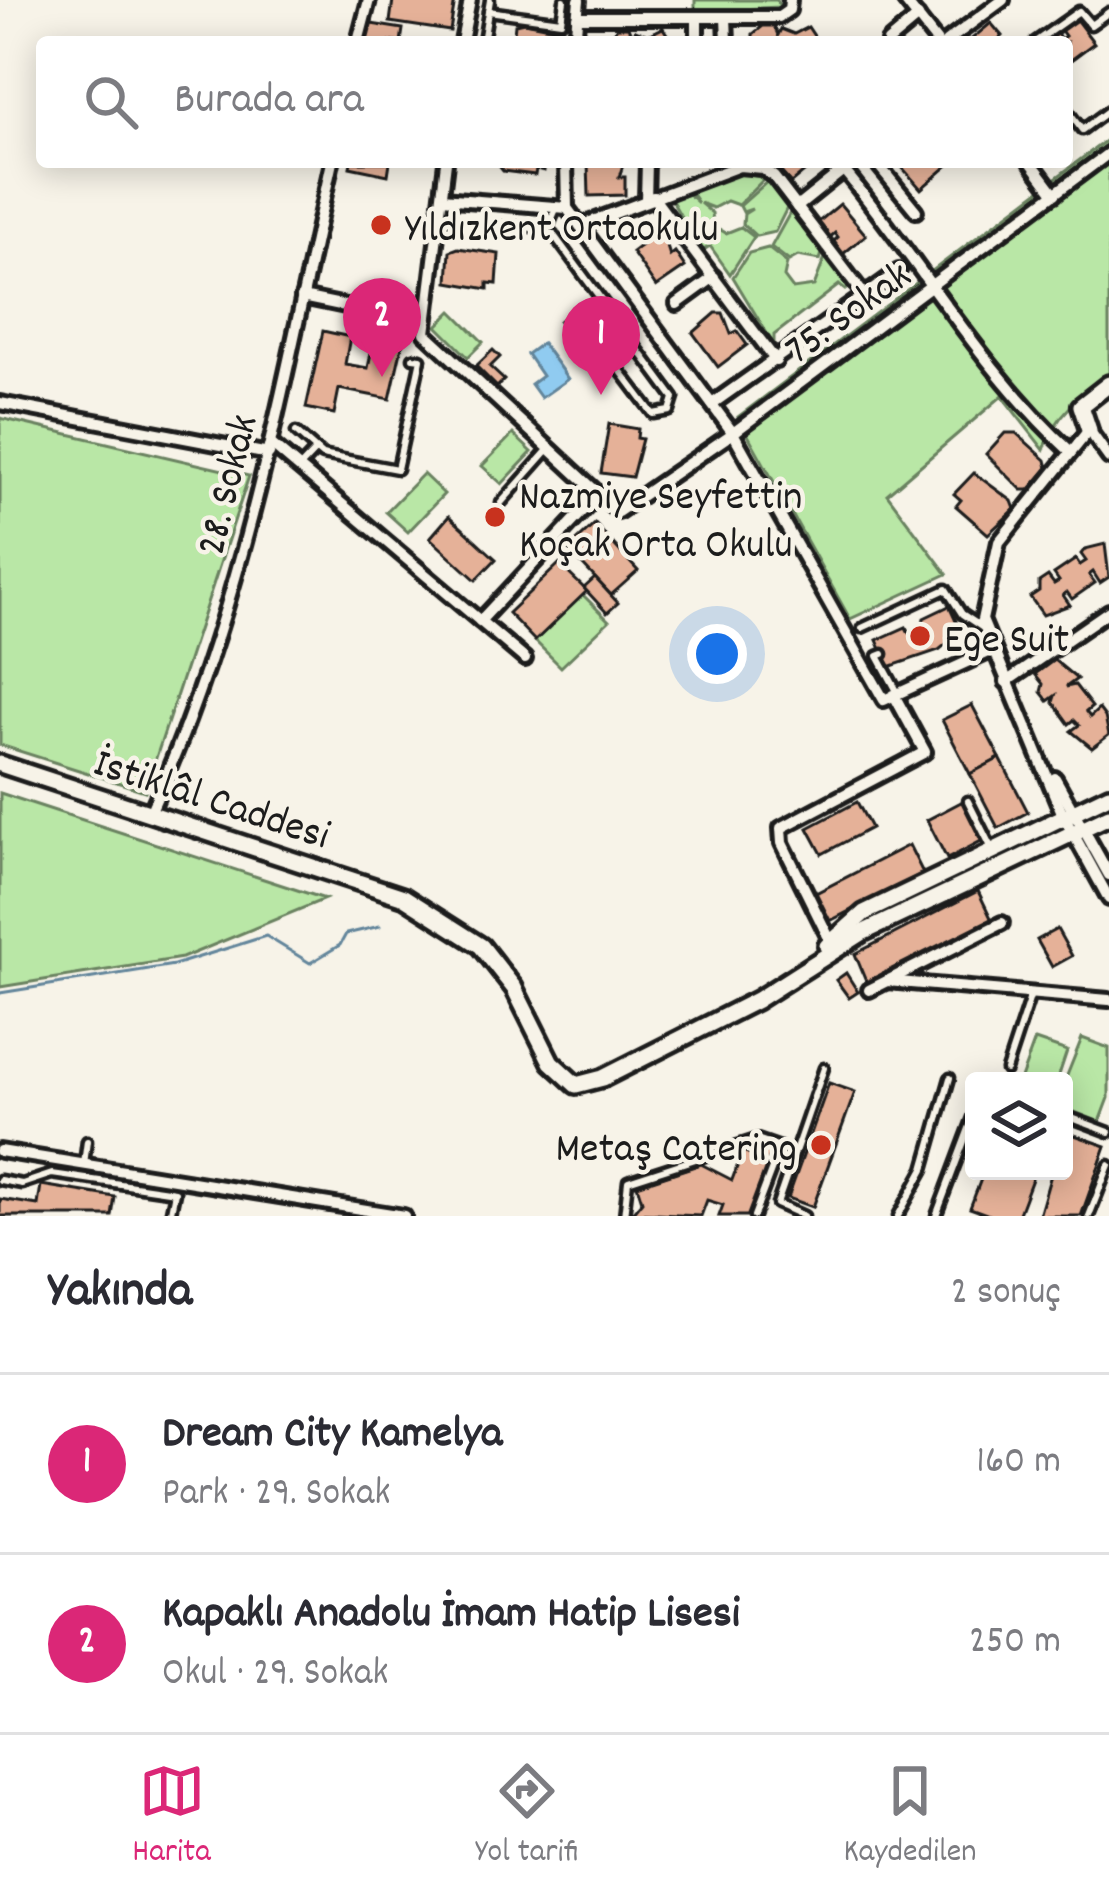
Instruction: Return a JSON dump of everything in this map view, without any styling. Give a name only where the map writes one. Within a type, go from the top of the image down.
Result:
[{"type":"street","points":[[360,36],[369,0]]},
{"type":"street","points":[[463,36],[470,0]]},
{"type":"street","points":[[576,36],[579,0]]},
{"type":"street","points":[[620,17],[621,0]]},
{"type":"street","points":[[578,17],[782,16],[790,0]]},
{"type":"street","points":[[904,0],[936,36]]},
{"type":"street","points":[[951,36],[1003,0]]},
{"type":"street","points":[[697,17],[697,36]]},
{"type":"street","points":[[726,17],[727,36]]},
{"type":"street","points":[[895,36],[918,17]]},
{"type":"street","name":"75. Sokak","points":[[596,497],[618,512],[733,434],[1109,153]]},
{"type":"street","name":"28. Sokak","points":[[150,813],[171,767],[244,550],[331,168]]},
{"type":"street","points":[[445,168],[423,322],[428,337],[596,497],[481,622]]},
{"type":"street","points":[[562,207],[565,168]]},
{"type":"street","points":[[647,168],[650,199],[776,361]]},
{"type":"street","points":[[580,226],[742,168]]},
{"type":"street","points":[[758,168],[771,173],[865,296]]},
{"type":"street","points":[[797,207],[842,168]]},
{"type":"street","points":[[847,168],[1017,402],[1071,452]]},
{"type":"street","points":[[881,168],[916,211]]},
{"type":"street","points":[[1036,168],[1055,194]]},
{"type":"street","points":[[442,198],[562,207],[580,226],[733,434],[925,752],[781,828],[782,843],[831,942]]},
{"type":"street","points":[[712,404],[899,271]]},
{"type":"street","points":[[677,304],[714,277]]},
{"type":"street","points":[[302,297],[423,322]]},
{"type":"street","points":[[1109,384],[1081,406],[1081,420],[1109,458]]},
{"type":"street","points":[[0,404],[270,449],[299,468],[525,659]]},
{"type":"street","points":[[1089,430],[995,550],[983,628],[1046,766],[1109,875]]},
{"type":"street","points":[[1006,682],[1109,610]]},
{"type":"street","points":[[892,696],[991,650]]},
{"type":"street","name":"İstiklâl Caddesi","points":[[0,764],[404,897],[481,946],[514,988],[551,1062],[576,1084],[602,1078],[781,986]]},
{"type":"street","points":[[781,986],[864,913],[1109,795]]},
{"type":"street","points":[[781,986],[862,933],[1109,816]]},
{"type":"street","points":[[1080,830],[1109,899]]},
{"type":"street","points":[[869,990],[1003,923]]},
{"type":"street","points":[[887,981],[1109,1000]]},
{"type":"street","points":[[0,1151],[84,1164],[176,1186],[404,1216]]},
{"type":"lane","points":[[484,36],[490,0]]},
{"type":"lane","points":[[488,11],[561,21],[564,0]]},
{"type":"lane","points":[[1044,36],[1079,11],[1091,25],[1109,12]]},
{"type":"lane","points":[[1073,118],[1082,130],[1109,110]]},
{"type":"lane","points":[[546,232],[562,207]]},
{"type":"lane","points":[[479,227],[528,226],[546,232],[674,398],[670,411],[652,415],[616,365]]},
{"type":"lane","points":[[296,432],[316,450],[398,469],[421,359],[413,358]]},
{"type":"lane","points":[[299,468],[316,450]]},
{"type":"lane","points":[[501,503],[548,451]]},
{"type":"lane","points":[[862,628],[946,589],[962,614],[983,628]]},
{"type":"lane","points":[[883,654],[878,656],[892,696]]},
{"type":"lane","points":[[968,801],[992,850]]},
{"type":"lane","points":[[1006,1070],[1030,994]]},
{"type":"lane","points":[[804,1216],[777,1204],[824,1068]]},
{"type":"lane","points":[[898,1216],[924,1169],[950,1078]]},
{"type":"lane","points":[[1073,1118],[1109,1132]]},
{"type":"lane","points":[[624,1216],[628,1180],[757,1139],[780,1147],[754,1216]]},
{"type":"lane","points":[[936,1216],[965,1139]]},
{"type":"lane","points":[[84,1164],[88,1142]]},
{"type":"lane","points":[[1088,1216],[1109,1165]]},
{"type":"lane","points":[[0,1180],[22,1184],[52,1174],[176,1186],[170,1216]]},
{"type":"green space","points":[[695,0],[777,0],[780,7],[695,11]]},
{"type":"green space","points":[[1109,138],[1109,378],[1069,408],[1044,450],[1002,396],[887,494],[947,574],[850,619],[738,417]]},
{"type":"green space","points":[[738,172],[765,178],[738,205],[727,201],[713,208],[700,203],[712,213],[713,223],[692,236],[671,199],[687,193],[698,203],[690,191]]},
{"type":"green space","points":[[768,181],[788,206],[775,232],[756,236],[743,224],[744,214],[752,209],[743,212],[740,206]]},
{"type":"green space","points":[[791,211],[823,250],[820,260],[798,256],[789,261],[771,247]]},
{"type":"green space","points":[[714,226],[726,233],[741,227],[754,237],[730,274],[710,246],[702,251],[693,239]]},
{"type":"green space","points":[[768,248],[787,263],[784,277],[793,289],[814,286],[826,255],[850,286],[845,290],[839,285],[774,335],[774,345],[733,277],[749,253]]},
{"type":"green space","points":[[452,311],[483,342],[468,357],[437,326]]},
{"type":"green space","points":[[0,418],[249,476],[145,791],[0,745]]},
{"type":"green space","points":[[513,434],[532,452],[502,484],[482,466]]},
{"type":"green space","points":[[423,474],[444,494],[408,532],[386,512]]},
{"type":"green space","points":[[583,595],[609,621],[561,667],[535,641]]},
{"type":"green space","points":[[0,793],[325,899],[182,958],[0,987]]},
{"type":"green space","points":[[1082,1038],[1109,1048],[1109,1098],[1100,1122],[1073,1112],[1073,1072],[1068,1072]]},
{"type":"green space","points":[[1035,1040],[1067,1051],[1060,1072],[1023,1072]]},
{"type":"water","points":[[542,343],[568,379],[541,398],[531,384],[542,376],[527,354]]},
{"type":"building","points":[[393,0],[455,0],[450,31],[390,22]]},
{"type":"building","points":[[1075,18],[1094,43],[1073,59],[1073,36],[1065,36],[1060,29]]},
{"type":"building","points":[[365,23],[403,29],[402,36],[363,36]]},
{"type":"building","points":[[991,23],[1002,36],[975,36]]},
{"type":"building","points":[[515,24],[564,30],[564,36],[514,36]]},
{"type":"building","points":[[763,26],[774,26],[778,35],[781,29],[794,34],[808,27],[814,36],[753,36]]},
{"type":"building","points":[[617,27],[628,27],[632,36],[611,36]]},
{"type":"building","points":[[663,28],[668,36],[632,36],[635,30],[648,35]]},
{"type":"building","points":[[355,168],[389,168],[388,175]]},
{"type":"building","points":[[501,168],[544,168],[536,169],[535,175]]},
{"type":"building","points":[[588,168],[622,168],[619,177],[625,177],[625,195],[589,196]]},
{"type":"building","points":[[781,168],[809,168],[791,183]]},
{"type":"building","points":[[903,168],[945,168],[921,189]]},
{"type":"building","points":[[840,204],[866,235],[842,255],[832,243],[838,237],[835,233],[828,239],[816,224]]},
{"type":"building","points":[[663,234],[670,256],[675,252],[685,267],[656,287],[632,252]]},
{"type":"building","points":[[450,251],[499,254],[497,284],[488,283],[488,289],[448,282]]},
{"type":"building","points":[[583,302],[614,340],[591,359],[585,352],[581,355],[559,321]]},
{"type":"building","points":[[716,313],[723,313],[731,334],[737,331],[747,345],[718,367],[693,333]]},
{"type":"building","points":[[376,327],[405,333],[390,399],[339,389],[334,414],[306,408],[323,331],[350,337],[345,364],[368,368]]},
{"type":"building","points":[[493,350],[500,357],[490,367],[504,380],[497,387],[476,366]]},
{"type":"building","points":[[609,424],[638,429],[637,438],[642,439],[632,477],[601,473]]},
{"type":"building","points":[[1005,433],[1016,433],[1046,460],[1048,468],[1029,490],[1022,490],[986,454]]},
{"type":"building","points":[[974,473],[1012,501],[1015,509],[988,534],[956,506],[961,500],[954,494]]},
{"type":"building","points":[[449,516],[496,559],[476,580],[430,538]]},
{"type":"building","points":[[595,524],[638,571],[611,595],[568,549]]},
{"type":"building","points":[[1105,544],[1109,577],[1100,583],[1093,572],[1089,575],[1095,583],[1072,599],[1067,592],[1063,595],[1070,605],[1043,615],[1030,597],[1039,591],[1039,582],[1048,576],[1054,584],[1059,581],[1054,574],[1076,559],[1080,565],[1086,561],[1081,554],[1085,549]]},
{"type":"building","points":[[559,564],[587,591],[535,641],[508,613]]},
{"type":"building","points":[[595,578],[618,603],[607,613],[584,588]]},
{"type":"building","name":"Ege Suit","points":[[949,606],[961,632],[939,650],[889,667],[877,640],[906,627],[909,633],[922,627],[924,618]]},
{"type":"building","points":[[1054,660],[1077,679],[1066,687],[1075,685],[1092,707],[1086,712],[1090,717],[1099,709],[1105,717],[1109,735],[1092,748],[1071,731],[1079,725],[1074,720],[1069,724],[1053,702],[1055,696],[1048,701],[1041,692],[1043,684],[1035,674]]},
{"type":"building","points":[[972,705],[1000,758],[970,774],[942,720]]},
{"type":"building","points":[[1000,758],[1028,812],[998,828],[970,774]]},
{"type":"building","points":[[963,801],[983,840],[947,859],[927,820]]},
{"type":"building","points":[[857,802],[871,828],[822,854],[808,828]]},
{"type":"building","points":[[909,845],[923,873],[828,922],[814,894]]},
{"type":"building","points":[[978,891],[992,920],[867,983],[855,954]]},
{"type":"building","points":[[1057,929],[1072,956],[1052,967],[1037,940]]},
{"type":"building","points":[[846,973],[858,992],[849,998],[836,980]]},
{"type":"building","name":"Metaş Catering","points":[[829,1083],[855,1092],[813,1207],[788,1198]]},
{"type":"building","points":[[1073,1134],[1106,1146],[1081,1216],[1039,1216],[1049,1180],[1073,1180]]},
{"type":"building","points":[[756,1145],[774,1151],[750,1216],[719,1216],[723,1205],[707,1200],[701,1216],[632,1213],[642,1201],[637,1185],[701,1164],[732,1180],[743,1151],[753,1155]]},
{"type":"building","points":[[981,1180],[1032,1180],[1018,1216],[992,1216],[970,1208]]},
{"type":"building","points":[[41,1185],[115,1197],[112,1216],[0,1216],[0,1199],[38,1205]]},
{"type":"waterway","points":[[0,993],[174,965],[266,936],[310,963],[340,945],[346,934],[380,926]]},
{"type":"place","name":"Yıldızkent Ortaokulu","points":[[381,225]]},
{"type":"place","name":"Kapaklı Anadolu İmam Hatip Lisesi","points":[[382,377]]},
{"type":"place","name":"Dream City Kamelya","points":[[601,395]]},
{"type":"place","name":"Nazmiye Seyfettin Koçak Orta Okulu","points":[[495,517]]},
{"type":"place","name":"Ege Suit","points":[[920,636]]},
{"type":"place","name":"Metaş Catering","points":[[821,1145]]}]
